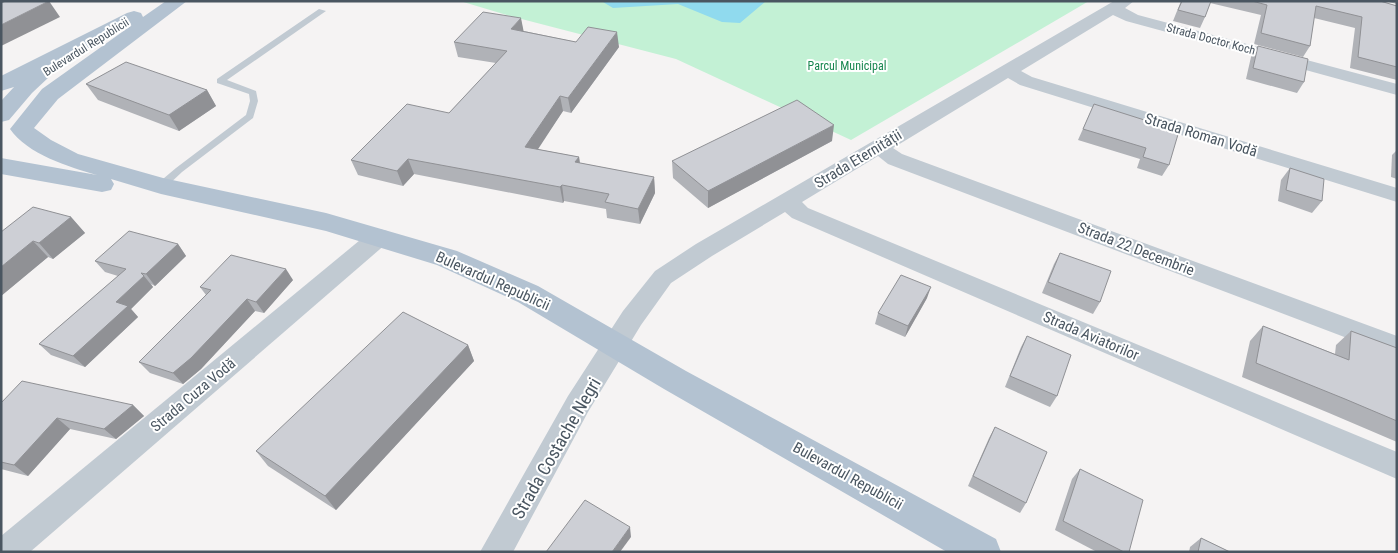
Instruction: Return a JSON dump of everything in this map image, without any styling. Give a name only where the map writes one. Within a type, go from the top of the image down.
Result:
[{"type":"main road","name":"Bulevardul Republicii","points":[[1,115],[7,92],[133,18],[167,1]]},
{"type":"main road","name":"Bulevardul Republicii","points":[[178,1],[50,94],[11,134],[44,145],[70,159],[161,186],[326,222],[447,258],[528,294],[676,380],[982,552]]},
{"type":"main road","points":[[7,92],[27,103],[11,134]]},
{"type":"main road","points":[[1,154],[6,161],[32,172]]},
{"type":"main road","points":[[1,166],[97,184],[161,186]]},
{"type":"street","name":"Strada Eternității","points":[[615,344],[663,277],[704,250],[788,202],[1006,70],[1120,5]]},
{"type":"street","name":"Strada Doctor Koch","points":[[1120,5],[1132,18],[1397,90]]},
{"type":"street","name":"Strada Roman Vodă","points":[[1006,70],[1026,81],[1397,195]]},
{"type":"street","name":"Strada 22 Decembrie","points":[[878,147],[895,159],[1397,347]]},
{"type":"street","name":"Strada Aviatorilor","points":[[788,202],[800,213],[1397,466]]},
{"type":"street","name":"Strada Cuza Vodă","points":[[6,552],[379,237]]},
{"type":"street","name":"Strada Costache Negri","points":[[496,552],[578,404],[615,344]]},
{"type":"lane","points":[[161,186],[250,116],[254,101],[253,93],[220,81],[322,11]]},
{"type":"green space","name":"Parcul Municipal","points":[[460,1],[1089,1],[851,140],[676,59],[510,16]]},
{"type":"water","points":[[766,1],[740,23],[722,22],[678,4],[613,8],[603,2]]},
{"type":"building","points":[[6,1],[49,1],[1,25],[1,3]]},
{"type":"building","points":[[1182,1],[1211,1],[1205,17],[1178,10]]},
{"type":"building","points":[[1252,1],[1380,1],[1397,6],[1397,67],[1358,57],[1362,17],[1316,6],[1310,46],[1261,33],[1267,5]]},
{"type":"building","points":[[483,12],[521,18],[511,29],[576,42],[588,27],[617,32],[568,98],[560,96],[525,147],[579,157],[575,162],[654,177],[638,209],[605,202],[609,194],[562,185],[560,187],[408,159],[397,171],[351,160],[407,104],[449,113],[507,51],[454,42]]},
{"type":"building","points":[[1258,46],[1308,59],[1304,82],[1253,68]]},
{"type":"building","points":[[126,62],[207,90],[169,115],[86,84]]},
{"type":"building","points":[[797,100],[834,125],[708,191],[672,161]]},
{"type":"building","points":[[1094,104],[1179,131],[1169,165],[1143,157],[1146,148],[1083,129]]},
{"type":"building","points":[[1290,168],[1324,179],[1322,201],[1286,190]]},
{"type":"building","points":[[33,207],[71,217],[39,243],[33,241],[1,267],[1,232]]},
{"type":"building","points":[[129,231],[178,244],[146,274],[141,273],[144,276],[116,302],[128,306],[73,356],[39,344],[126,269],[95,261]]},
{"type":"building","points":[[1060,253],[1111,271],[1100,302],[1048,282]]},
{"type":"building","points":[[231,255],[286,269],[256,302],[247,299],[191,358],[173,373],[139,362],[211,290],[200,287]]},
{"type":"building","points":[[901,275],[931,287],[908,326],[878,313]]},
{"type":"building","points":[[403,312],[468,345],[325,496],[256,451]]},
{"type":"building","points":[[1263,326],[1349,360],[1351,331],[1397,348],[1397,421],[1256,363]]},
{"type":"building","points":[[1027,336],[1071,355],[1057,396],[1010,376]]},
{"type":"building","points":[[22,381],[133,405],[104,429],[57,418],[14,465],[1,462],[1,403]]},
{"type":"building","points":[[995,427],[1047,452],[1026,503],[973,476]]},
{"type":"building","points":[[1080,469],[1143,500],[1129,552],[1124,552],[1063,521]]},
{"type":"building","points":[[585,500],[630,527],[612,552],[546,552]]},
{"type":"building","points":[[1201,538],[1230,552],[1198,552]]}]
